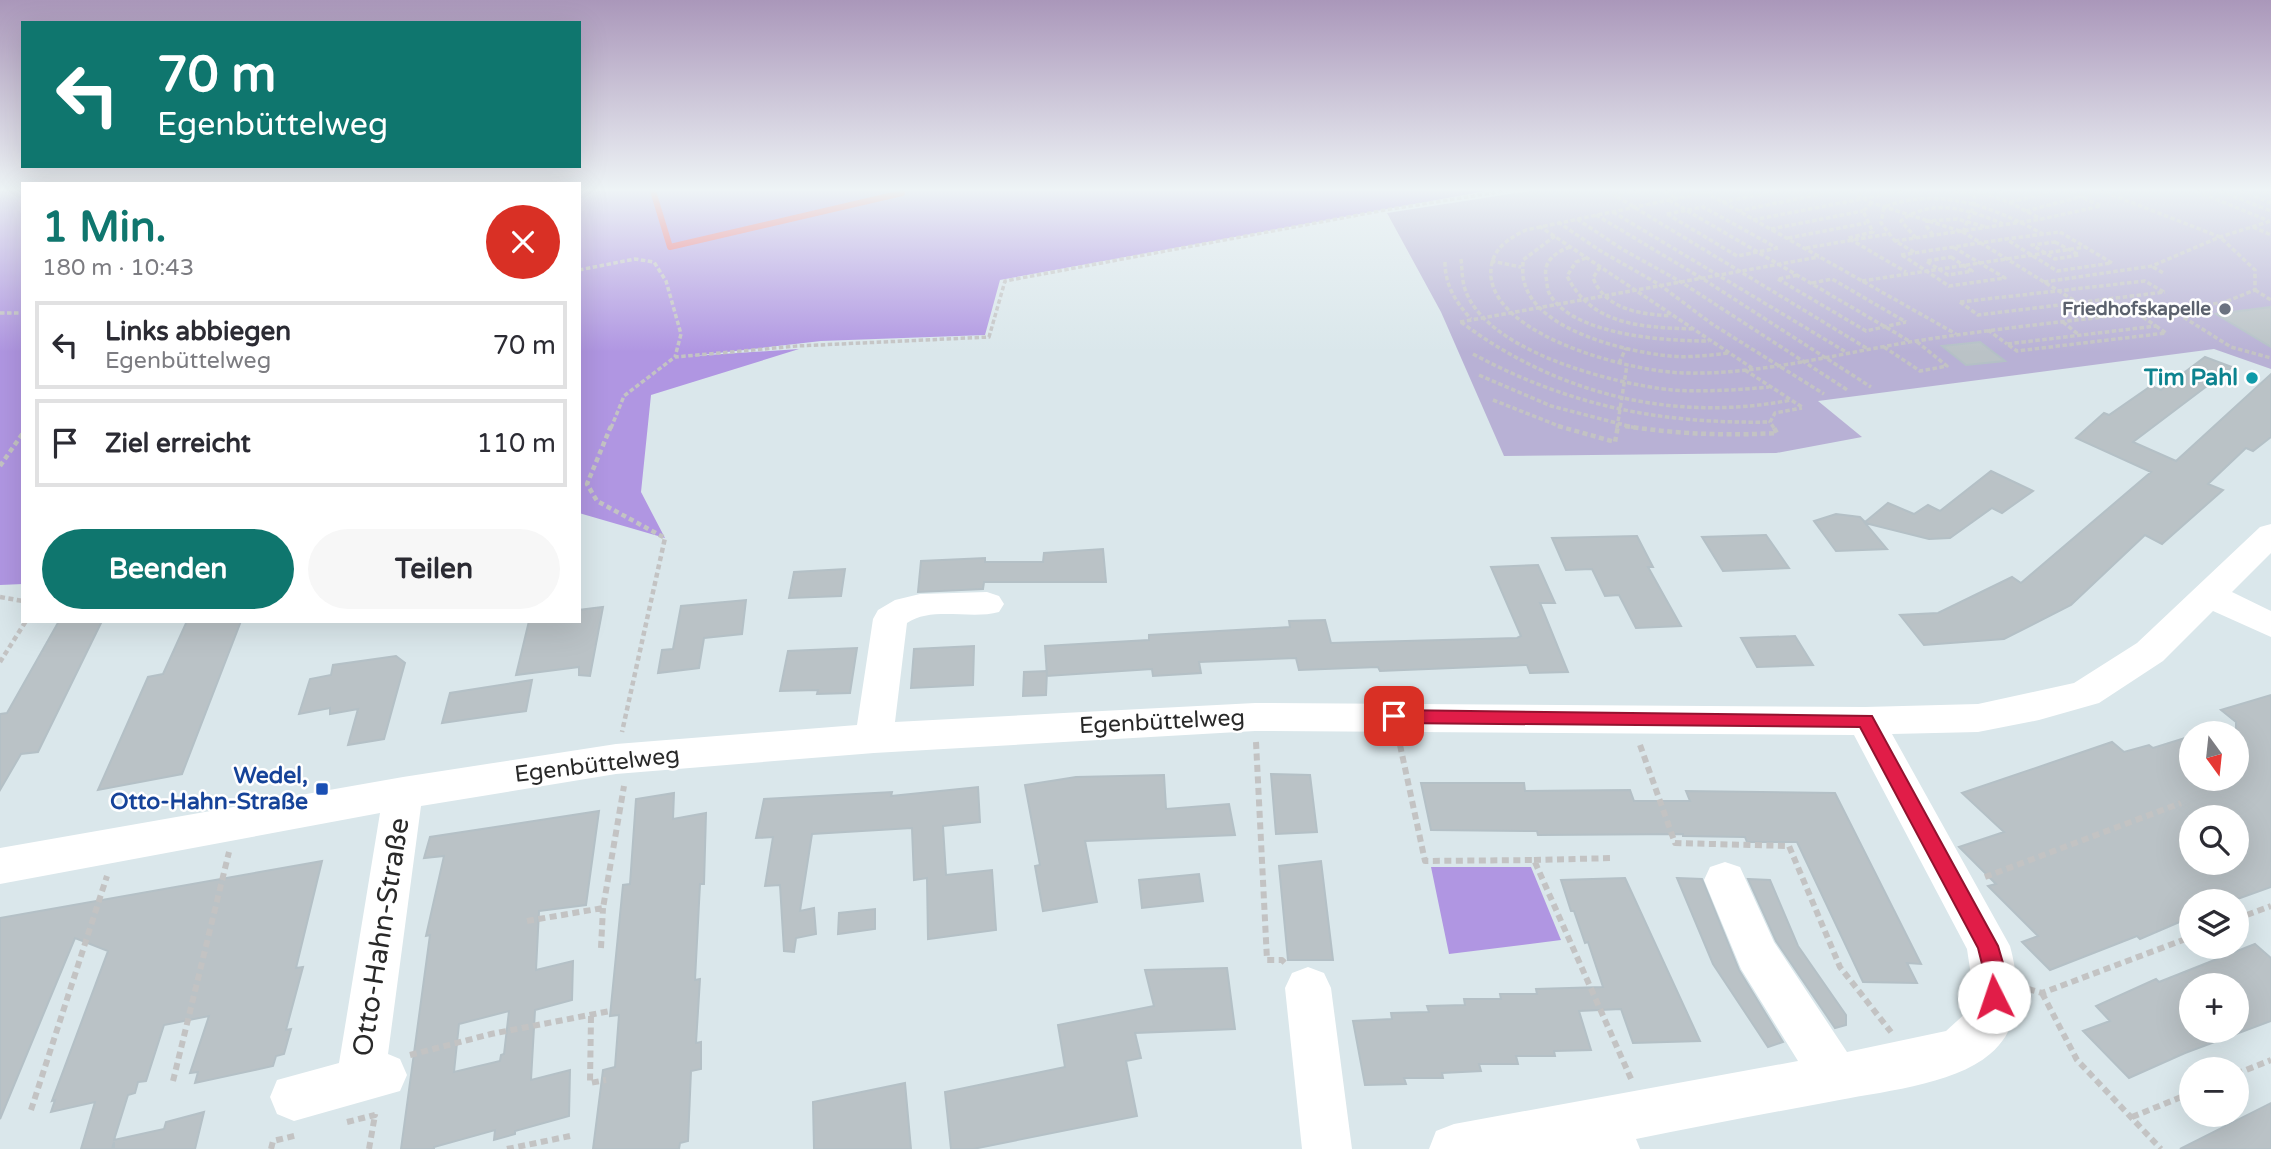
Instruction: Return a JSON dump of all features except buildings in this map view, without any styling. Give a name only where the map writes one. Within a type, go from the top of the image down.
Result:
[{"type":"street","name":"Egenbüttelweg","points":[[0,866],[403,793],[623,759],[874,738],[1255,717],[1865,721],[1978,719],[2086,693],[2150,652],[2271,534]]},
{"type":"street","points":[[2209,595],[2271,625]]},
{"type":"street","points":[[874,738],[890,619],[895,611],[908,607],[987,604]]},
{"type":"street","points":[[1454,1149],[1621,1128],[1836,1077],[1915,1062],[1960,1048],[1982,1032],[1992,1014],[1997,980],[1988,946],[1865,721]]},
{"type":"street","name":"Otto-Hahn-Straße","points":[[294,1097],[370,1084],[403,793]]},
{"type":"street","points":[[1725,880],[1757,955],[1836,1077]]},
{"type":"street","points":[[1308,988],[1327,1149]]},
{"type":"path","points":[[601,948],[603,908],[623,759],[665,538],[597,501],[587,484],[624,396],[675,357],[797,346],[989,337],[1005,281],[1200,245]]},
{"type":"path","points":[[1503,245],[1493,253],[1489,277],[1495,292],[1512,312],[1535,331],[1573,349],[1619,363],[1679,373],[1745,370],[1956,334],[2225,302],[2255,290]]},
{"type":"path","points":[[1542,245],[1523,260],[1520,275],[1523,288],[1537,307],[1567,327],[1626,348],[1670,356],[1729,353]]},
{"type":"path","points":[[1568,245],[1752,368]]},
{"type":"path","points":[[1591,245],[1660,285],[1712,324],[1824,394]]},
{"type":"path","points":[[1617,245],[1681,282],[1849,391]]},
{"type":"path","points":[[1645,245],[1871,387]]},
{"type":"path","points":[[1670,245],[1847,353]]},
{"type":"path","points":[[1694,245],[1868,349]]},
{"type":"path","points":[[1718,245],[1737,256],[1778,248],[1772,245]]},
{"type":"path","points":[[1745,245],[1913,341],[1947,366],[1920,371],[1884,346]]},
{"type":"path","points":[[1798,245],[1956,334]]},
{"type":"path","points":[[1805,249],[1831,245]]},
{"type":"path","points":[[1858,245],[1906,272]]},
{"type":"path","points":[[1901,245],[1914,252]]},
{"type":"path","points":[[1954,247],[2005,278],[1949,286],[1901,255],[1914,252],[1970,245]]},
{"type":"path","points":[[1984,245],[2101,317]]},
{"type":"path","points":[[1862,281],[1937,267],[1963,265],[1978,262],[2030,254],[2044,252],[2069,250],[2085,246],[2112,263],[2057,271],[2030,254],[2014,245]]},
{"type":"path","points":[[2040,245],[2032,246],[2055,259],[2079,255],[2060,245]]},
{"type":"path","points":[[2044,282],[2152,266],[2202,245]]},
{"type":"path","points":[[2228,245],[2255,270],[2255,290]]},
{"type":"path","points":[[1571,247],[1558,251],[1549,259],[1545,272],[1546,286],[1558,303],[1575,316],[1631,337],[1674,342],[1711,341]]},
{"type":"path","points":[[1791,400],[1744,408],[1706,407],[1622,397],[1545,373],[1510,357],[1460,322],[1819,257]]},
{"type":"path","points":[[1951,257],[1972,271],[1948,275],[1937,267],[1926,261],[1951,257]]},
{"type":"path","points":[[1586,258],[1576,262],[1567,276],[1581,299],[1606,315],[1630,323],[1693,329]]},
{"type":"path","points":[[581,270],[635,259],[654,262],[666,281],[681,334],[675,357]]},
{"type":"path","points":[[1461,259],[1462,285],[1467,297],[1484,317],[1516,341],[1562,364],[1624,382],[1693,392],[1727,392],[1769,387]]},
{"type":"path","points":[[1491,261],[1521,267]]},
{"type":"path","points":[[1445,262],[1448,287],[1457,303],[1472,319]]},
{"type":"path","points":[[2152,266],[2165,274]]},
{"type":"path","points":[[1600,267],[1593,278],[1595,288],[1601,296],[1637,312],[1674,316]]},
{"type":"path","points":[[2057,271],[2059,280]]},
{"type":"path","points":[[1798,275],[1778,279],[1866,331],[1906,322],[1832,279],[1811,283]]},
{"type":"path","points":[[2146,281],[2165,292],[1978,314],[1961,302],[2059,292],[2146,281]]},
{"type":"path","points":[[2255,290],[2271,300]]},
{"type":"path","points":[[2172,309],[2231,346],[2271,358]]},
{"type":"path","points":[[0,313],[21,313]]},
{"type":"path","points":[[1988,330],[2017,351],[2166,333],[2137,313]]},
{"type":"path","points":[[2063,322],[2079,335]]},
{"type":"path","points":[[2007,344],[2157,326]]},
{"type":"path","points":[[1619,363],[1626,348]]},
{"type":"path","points":[[1473,354],[1542,388],[1619,412],[1723,424],[1770,422]]},
{"type":"path","points":[[1493,400],[1547,424],[1615,442],[1627,365]]},
{"type":"path","points":[[1745,370],[1802,408],[1775,413],[1770,422]]},
{"type":"path","points":[[1479,375],[1554,409],[1617,426],[1709,436],[1777,433],[1770,422]]},
{"type":"path","points":[[0,466],[21,436]]},
{"type":"path","points":[[0,597],[21,601]]},
{"type":"path","points":[[0,663],[25,623]]},
{"type":"path","points":[[1394,716],[1424,861],[1614,858]]},
{"type":"path","points":[[1255,717],[1266,960],[1283,960],[1308,988]]},
{"type":"path","points":[[1630,718],[1675,843],[1789,846],[1840,967],[1915,1062]]},
{"type":"path","points":[[1957,887],[2181,803]]},
{"type":"path","points":[[173,1081],[236,824]]},
{"type":"path","points":[[31,1110],[117,845]]},
{"type":"path","points":[[1534,860],[1621,1128]]},
{"type":"path","points":[[2249,914],[2271,906]]},
{"type":"path","points":[[527,921],[603,908]]},
{"type":"path","points":[[2161,1149],[2077,1060],[2042,993],[2179,942]]},
{"type":"path","points":[[369,1149],[370,1084],[491,1034],[610,1011]]},
{"type":"path","points":[[591,1016],[590,1083],[606,1080]]},
{"type":"path","points":[[2249,1069],[2271,1060]]},
{"type":"path","points":[[2132,1117],[2179,1098]]},
{"type":"path","points":[[507,1149],[570,1136]]},
{"type":"shaded area","points":[[0,245],[21,245],[21,584],[0,585]]},
{"type":"shaded area","points":[[581,245],[1193,245],[1000,280],[985,335],[821,341],[692,356],[799,349],[651,395],[641,492],[665,538],[581,514]]},
{"type":"shaded area","points":[[1404,245],[2271,245],[2271,369],[2214,349],[1818,401],[1862,437],[1776,453],[1504,456],[1441,312]]},
{"type":"shaded area","points":[[1431,867],[1531,867],[1561,940],[1449,954]]},
{"type":"waterway","points":[[669,245],[670,247],[680,245]]},
{"type":"place","name":"Friedhofskapelle","points":[[2225,309]]},
{"type":"place","name":"Tim Pahl","points":[[2252,378]]},
{"type":"place","name":"Wedel, Otto-Hahn-Straße","points":[[322,789]]},
{"type":"route","points":[[1394,716],[1865,721],[1988,946],[1997,980],[1994,997]]}]
